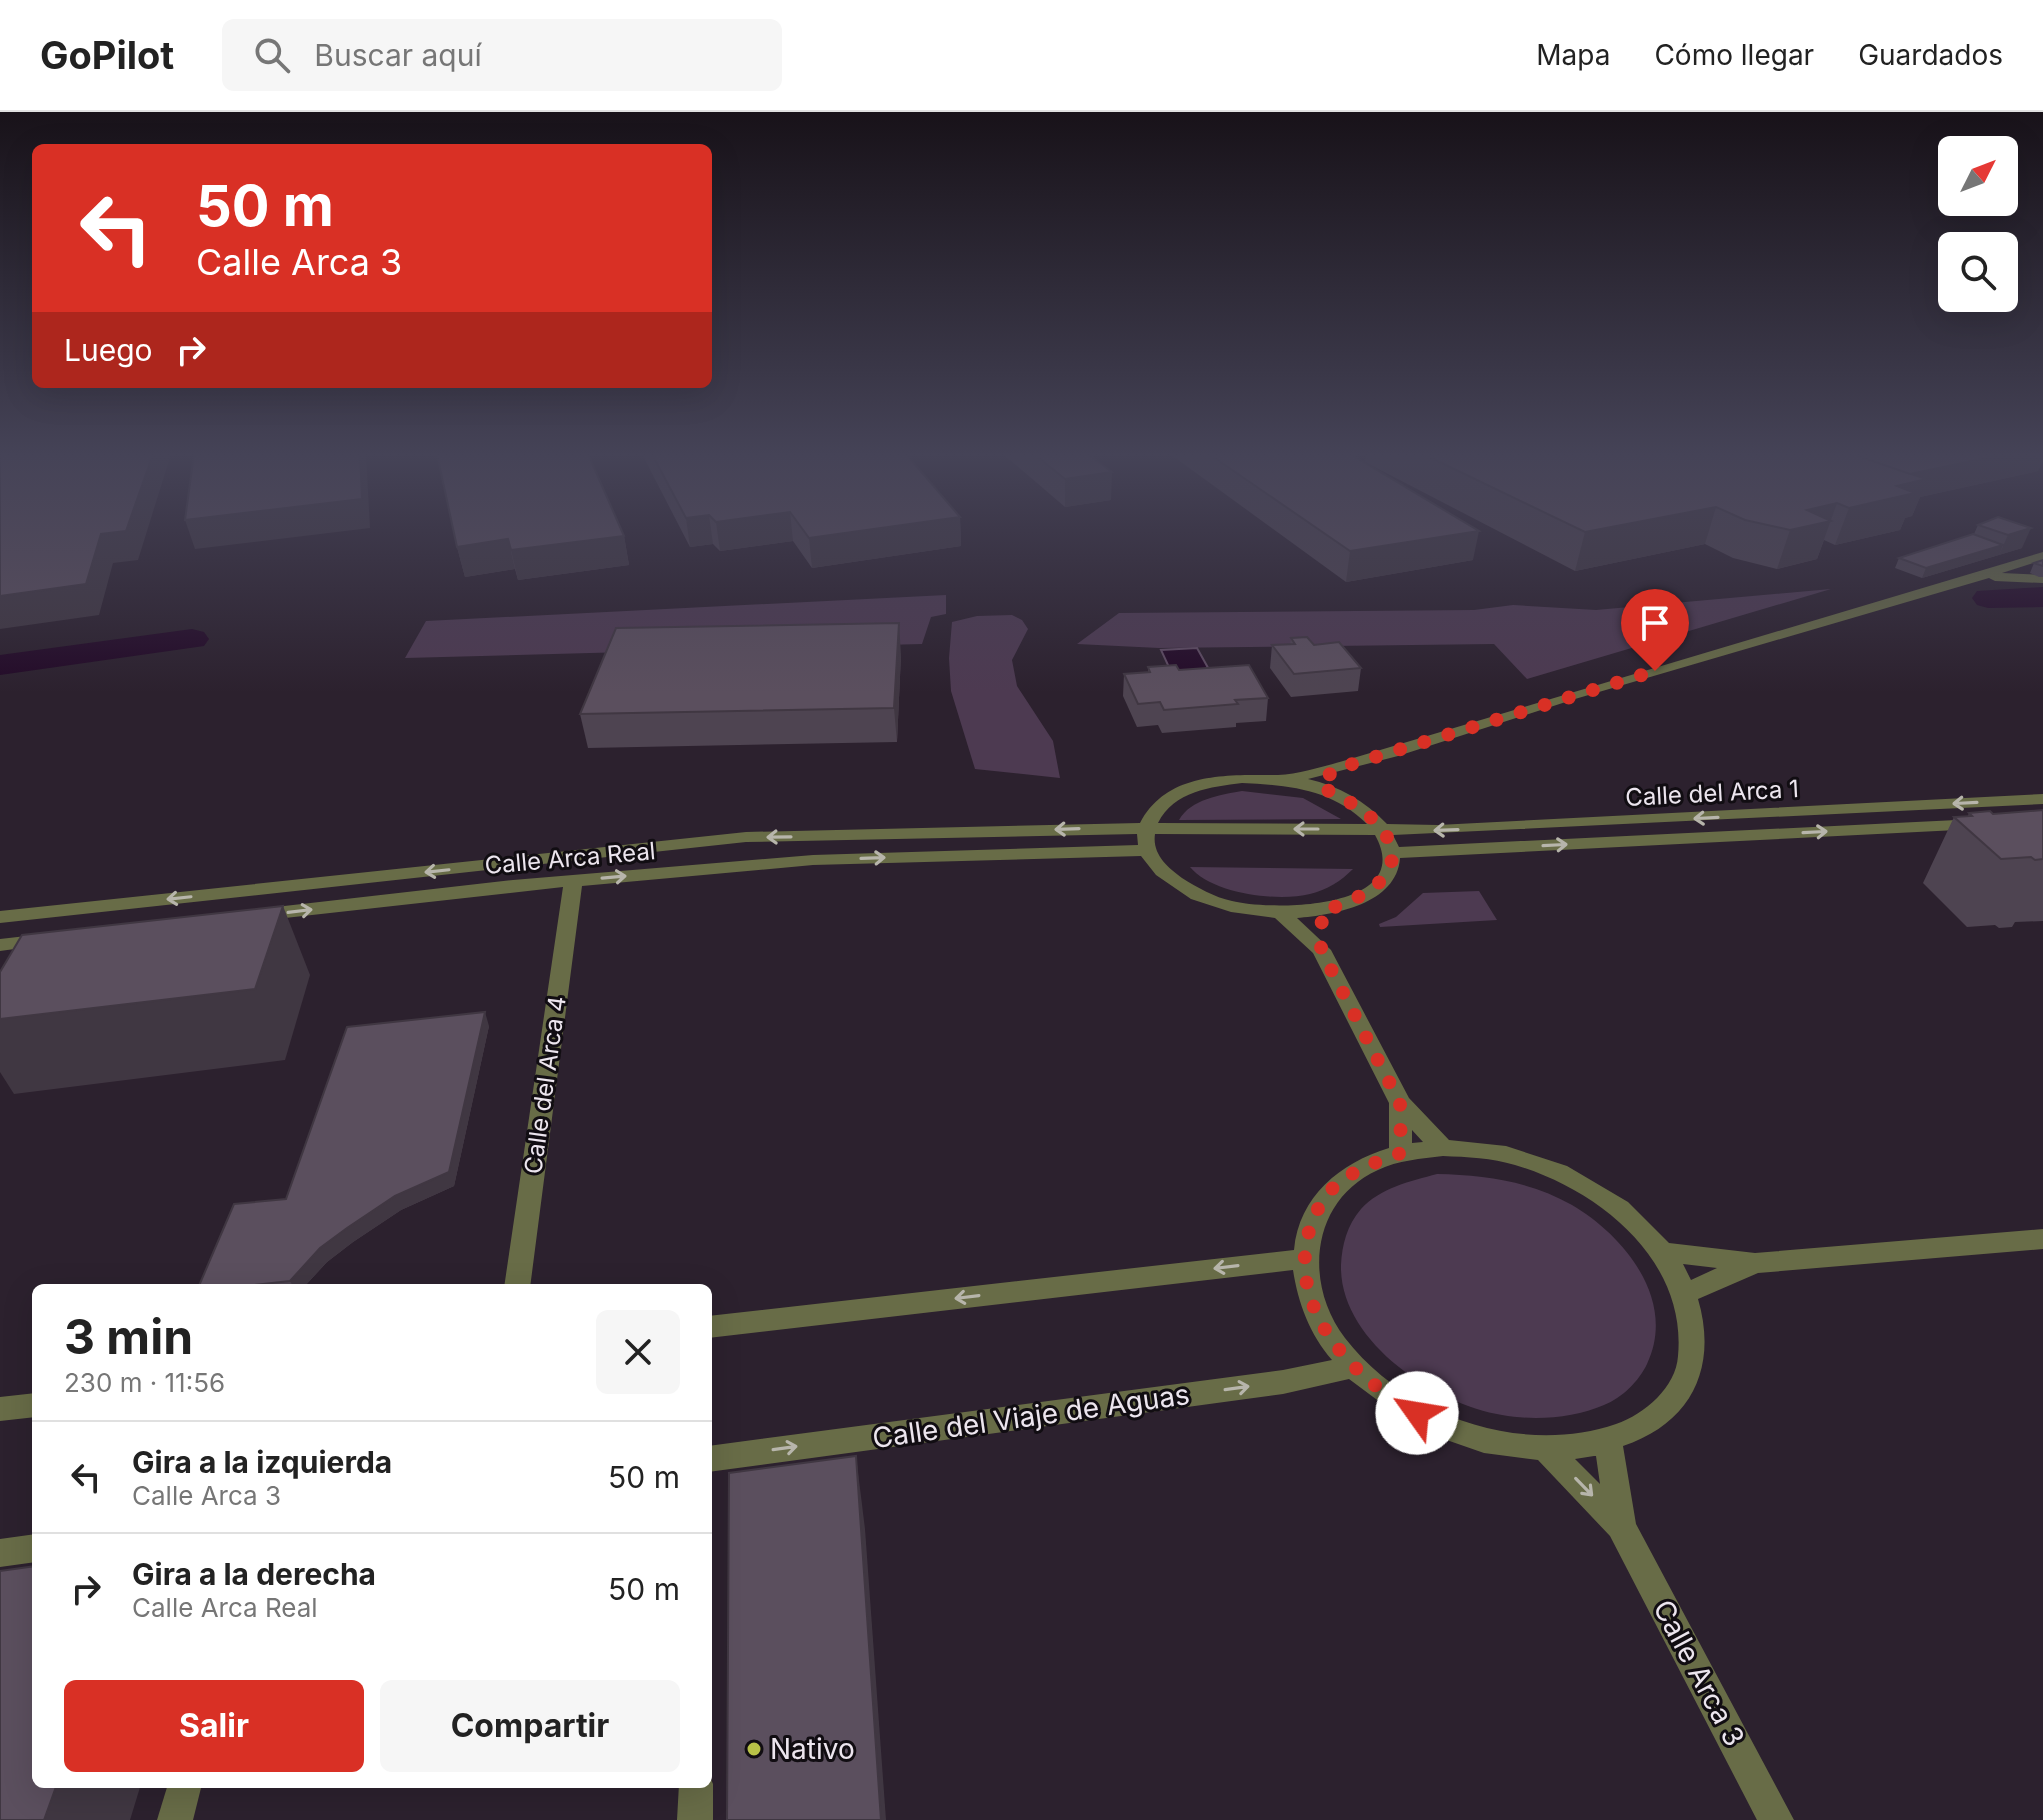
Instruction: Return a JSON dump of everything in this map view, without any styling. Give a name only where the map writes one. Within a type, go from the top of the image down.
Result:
[{"type":"street","points":[[1284,779],[1333,770],[2043,556]]},
{"type":"street","points":[[1980,577],[2043,579]]},
{"type":"street","points":[[1320,787],[1333,770]]},
{"type":"street","points":[[1242,778],[1284,779],[1320,787],[1372,815],[1384,829],[1394,853],[1391,868],[1377,887],[1347,903],[1322,911],[1281,913],[1252,910],[1201,896],[1159,868],[1147,850],[1145,828],[1150,816],[1165,800],[1200,784],[1242,778]]},
{"type":"street","name":"Calle del Arca 1","points":[[1384,829],[1438,830],[1656,821],[2043,799]]},
{"type":"street","name":"Calle del Arca 1","points":[[1394,853],[1996,823]]},
{"type":"street","name":"Calle Arca Real","points":[[0,917],[732,838],[1145,828],[1384,829]]},
{"type":"street","name":"Calle Arca Real","points":[[233,918],[573,881],[813,860],[1147,850]]},
{"type":"street","name":"Calle del Arca 4","points":[[518,1284],[573,881]]},
{"type":"street","points":[[1321,950],[1322,911]]},
{"type":"street","points":[[1281,913],[1321,950],[1400,1103],[1443,1148]]},
{"type":"street","points":[[0,945],[62,938]]},
{"type":"street","points":[[1400,1103],[1401,1153]]},
{"type":"street","points":[[1443,1148],[1483,1150],[1524,1159],[1564,1174],[1602,1195],[1636,1222],[1663,1252],[1686,1293],[1695,1330],[1691,1365],[1675,1397],[1647,1423],[1608,1441],[1546,1449],[1493,1443],[1441,1426],[1393,1400],[1354,1367],[1326,1332],[1309,1294],[1303,1259],[1311,1222],[1330,1191],[1361,1168],[1401,1153],[1443,1148]]},
{"type":"street","points":[[1663,1252],[1755,1263],[2043,1239]]},
{"type":"street","points":[[712,1327],[1303,1259]]},
{"type":"street","points":[[1686,1293],[1755,1263]]},
{"type":"street","name":"Calle del Viaje de Aguas","points":[[712,1458],[1283,1382],[1354,1367]]},
{"type":"street","points":[[0,1409],[32,1405]]},
{"type":"street","name":"Calle Arca 3","points":[[1608,1441],[1621,1526]]},
{"type":"street","name":"Calle Arca 3","points":[[1546,1449],[1621,1526],[1776,1820]]},
{"type":"street","points":[[0,1553],[32,1549]]},
{"type":"street","points":[[175,1820],[184,1788]]},
{"type":"street","points":[[695,1820],[696,1788]]},
{"type":"shaded area","points":[[1831,589],[1527,679],[1494,644],[1159,648],[1077,644],[1119,613],[1474,610],[1513,605],[1596,610]]},
{"type":"shaded area","points":[[946,595],[946,614],[931,617],[922,644],[405,658],[426,621]]},
{"type":"shaded area","points":[[1012,615],[1022,620],[1028,629],[1012,660],[1017,686],[1053,741],[1060,778],[975,769],[951,691],[949,658],[952,622],[977,616]]},
{"type":"shaded area","points":[[1197,648],[1212,675],[1174,678],[1161,650]]},
{"type":"shaded area","points":[[1242,791],[1303,798],[1341,819],[1179,820],[1198,803]]},
{"type":"shaded area","points":[[1190,867],[1353,869],[1322,890],[1281,897],[1229,890],[1200,876]]},
{"type":"shaded area","points":[[1479,891],[1497,920],[1380,927],[1379,924],[1396,917],[1423,893]]},
{"type":"shaded area","points":[[1437,1174],[1506,1181],[1540,1190],[1572,1205],[1610,1234],[1641,1272],[1655,1317],[1655,1340],[1647,1364],[1635,1383],[1611,1402],[1592,1409],[1541,1418],[1515,1417],[1476,1409],[1448,1398],[1421,1383],[1373,1343],[1356,1319],[1345,1293],[1341,1265],[1346,1236],[1356,1215],[1377,1196],[1396,1186]]},
{"type":"building","points":[[0,534],[103,534],[86,584],[0,596]]},
{"type":"building","points":[[454,534],[624,536],[511,550],[508,539],[457,547]]},
{"type":"building","points":[[806,534],[840,534],[809,538]]},
{"type":"building","points":[[1325,534],[1462,534],[1350,551]]},
{"type":"building","points":[[1973,534],[2003,545],[1926,568],[1899,558]]},
{"type":"building","points":[[899,623],[894,708],[580,714],[616,628]]},
{"type":"building","points":[[1307,637],[1314,645],[1339,642],[1361,668],[1294,674],[1272,645],[1295,644],[1291,638]]},
{"type":"building","points":[[1176,665],[1179,670],[1249,665],[1268,698],[1235,700],[1238,704],[1164,710],[1160,702],[1138,704],[1124,674],[1150,672],[1148,667]]},
{"type":"building","points":[[2043,810],[2043,859],[2035,860],[2031,857],[2001,859],[1954,817],[1990,811],[1993,814]]},
{"type":"building","points":[[283,906],[255,989],[0,1019],[0,972],[22,935]]},
{"type":"building","points":[[485,1012],[449,1172],[395,1196],[347,1228],[320,1248],[290,1281],[200,1284],[234,1204],[286,1199],[347,1027]]},
{"type":"building","points":[[856,1456],[881,1820],[727,1820],[729,1473]]},
{"type":"building","points":[[32,1567],[32,1788],[56,1788],[44,1820],[0,1820],[0,1571]]},
{"type":"waterway","points":[[1988,598],[2043,597]]},
{"type":"waterway","points":[[0,665],[192,639]]},
{"type":"place","name":"Nativo","points":[[754,1749]]},
{"type":"route","points":[[1417,1413],[1393,1400],[1354,1367],[1326,1332],[1309,1294],[1303,1259],[1311,1222],[1330,1191],[1361,1168],[1401,1153],[1400,1103],[1321,950],[1322,911],[1347,903],[1377,887],[1391,868],[1394,853],[1384,829],[1372,815],[1320,787],[1333,770],[1655,671]]}]
